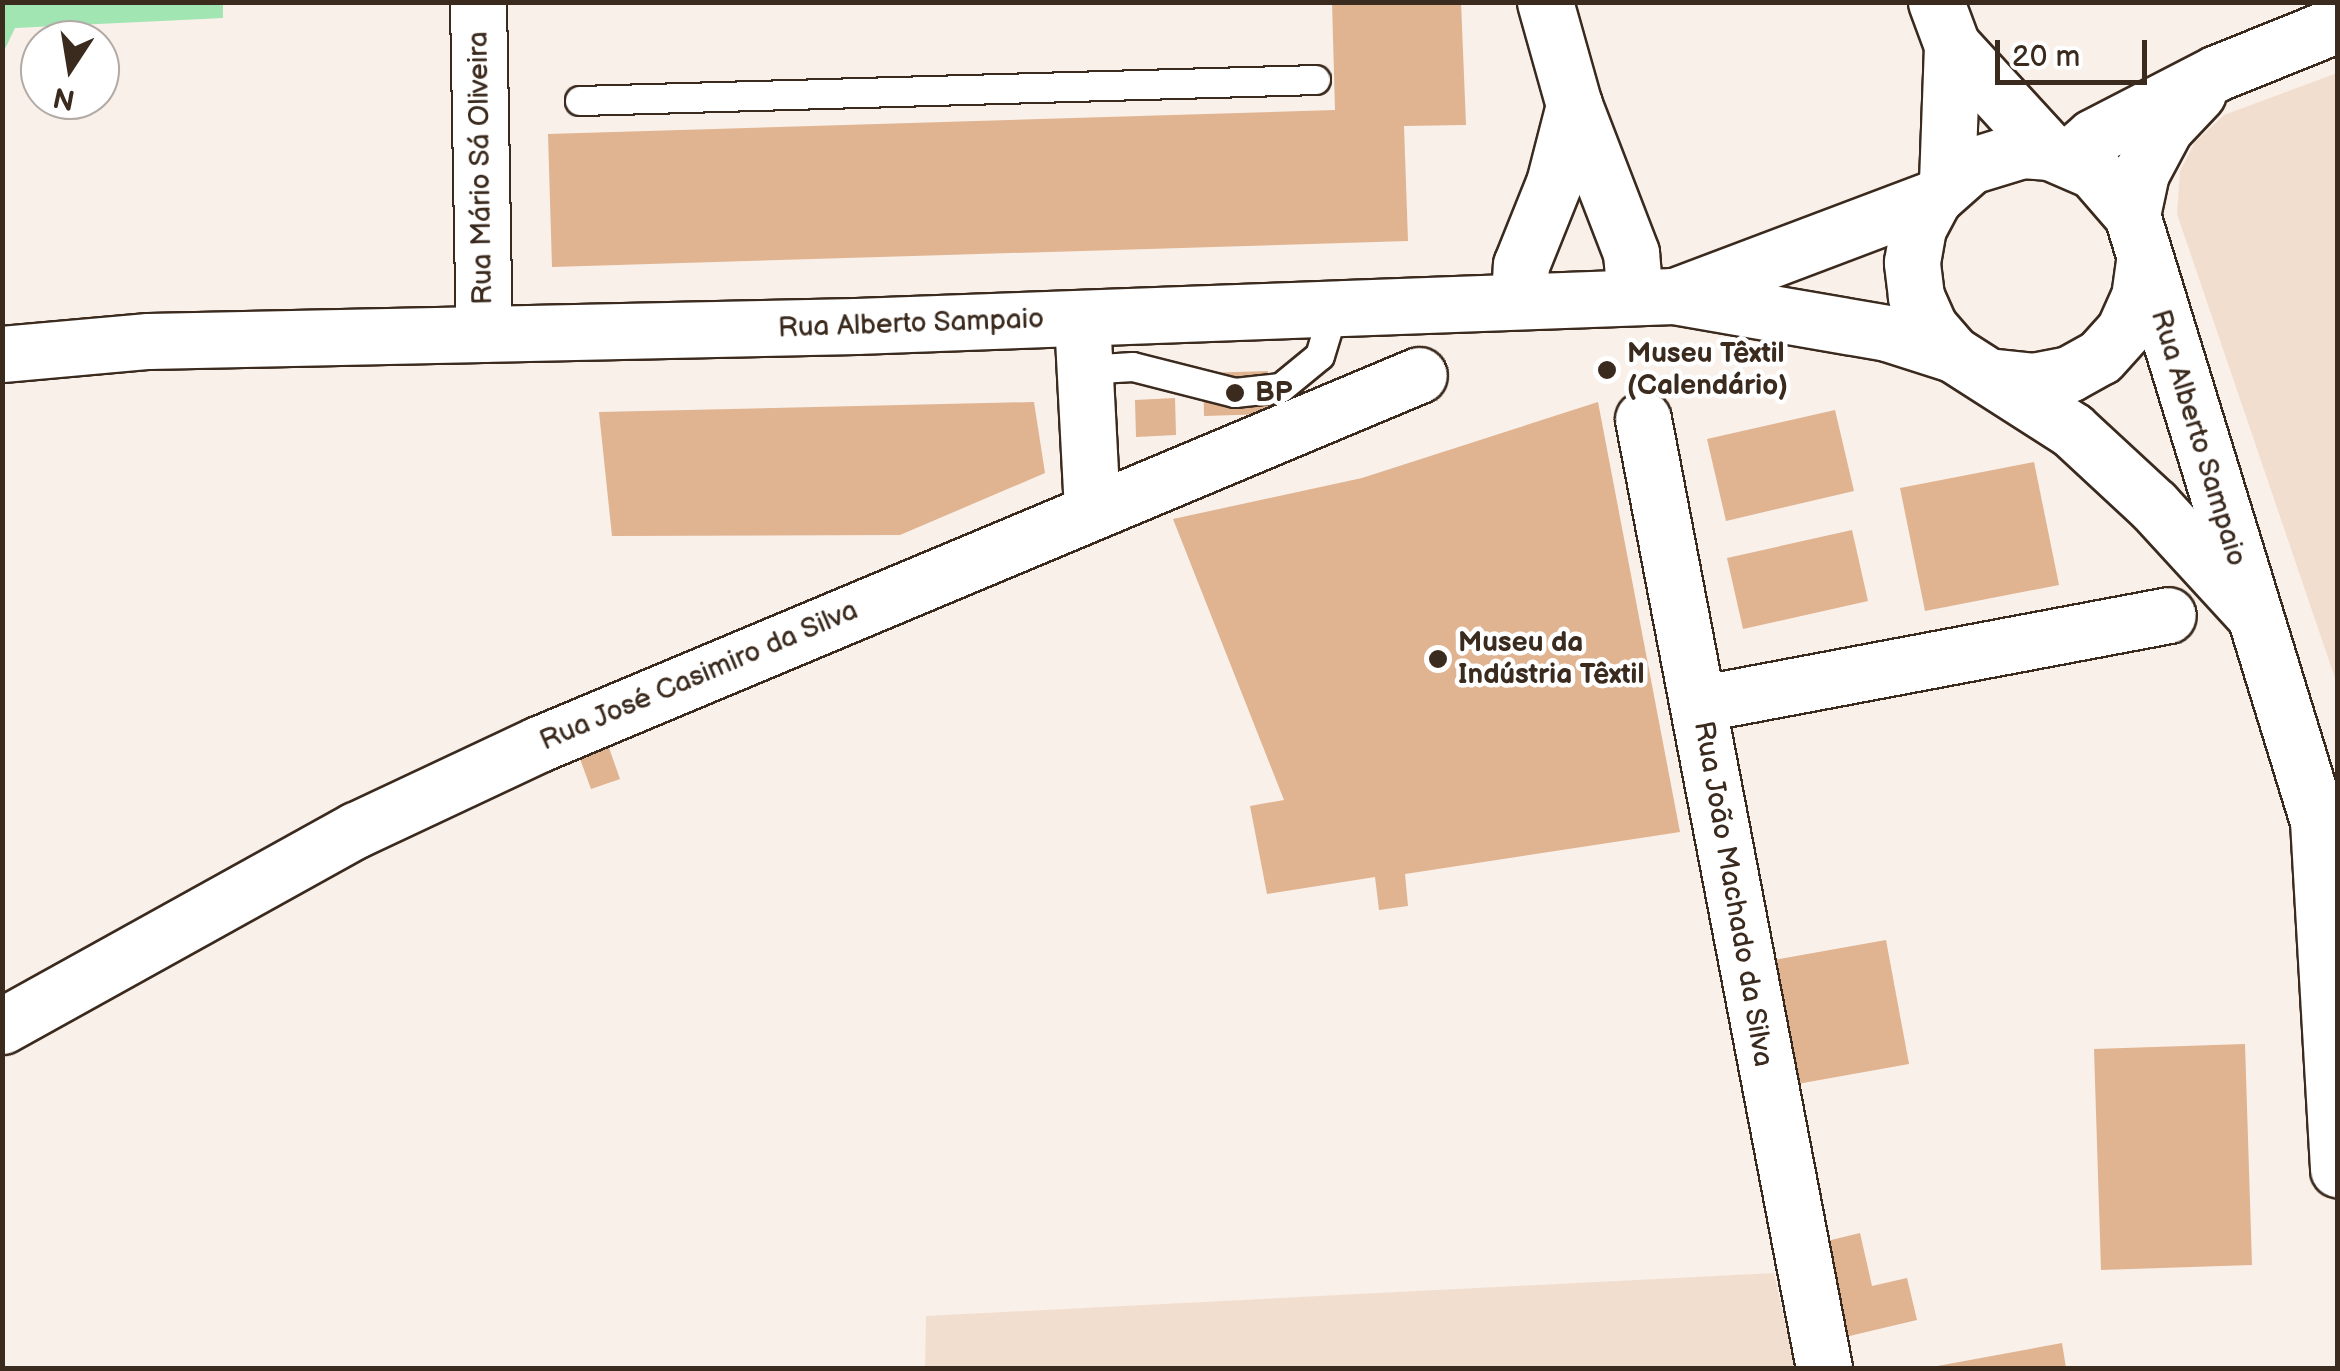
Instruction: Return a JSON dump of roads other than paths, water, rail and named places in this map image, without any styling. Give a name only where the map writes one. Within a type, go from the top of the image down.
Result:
[{"type":"street","name":"Rua Mário Sá Oliveira","points":[[478,2],[484,334]]},
{"type":"street","points":[[1544,2],[1574,106],[1631,253],[1654,296]]},
{"type":"street","points":[[1944,24],[2059,155],[2217,72],[2338,24]]},
{"type":"street","points":[[1941,190],[1944,24]]},
{"type":"street","points":[[2138,239],[2141,172],[2165,128],[2217,72]]},
{"type":"street","points":[[1519,300],[1520,266],[1554,183],[1574,106]]},
{"type":"street","name":"Rua Alberto Sampaio","points":[[1654,296],[1941,190],[1994,155],[2059,155],[2116,190],[2138,239],[2253,614],[2299,742],[2318,821],[2338,1169]]},
{"type":"street","name":"Rua Alberto Sampaio","points":[[1941,190],[1918,228],[1914,279],[1930,328],[1975,366],[2099,455],[2253,614]]},
{"type":"street","name":"Rua Alberto Sampaio","points":[[2,354],[148,340],[484,334],[1084,344],[1334,310],[1654,296],[1868,329],[1975,366],[2034,381],[2068,374],[2100,357],[2124,330],[2140,297],[2138,239]]},
{"type":"street","name":"Rua Alberto Sampaio","points":[[2,330],[148,340]]},
{"type":"street","points":[[1084,344],[1092,509]]},
{"type":"street","name":"Rua José Casimiro da Silva","points":[[2,1026],[373,822],[539,744],[1092,509],[1420,375]]},
{"type":"street","name":"Rua João Machado da Silva","points":[[1643,419],[1824,1368]]},
{"type":"street","points":[[1698,704],[2168,615]]},
{"type":"lane","points":[[580,101],[1316,80]]},
{"type":"lane","points":[[1084,344],[1133,368],[1235,394],[1281,388],[1320,356],[1334,310]]},
{"type":"place","name":"Museu Têxtil (Calendário)","points":[[1607,370]]},
{"type":"place","name":"BP","points":[[1235,393]]},
{"type":"place","name":"Museu da Indústria Têxtil","points":[[1438,659]]}]
